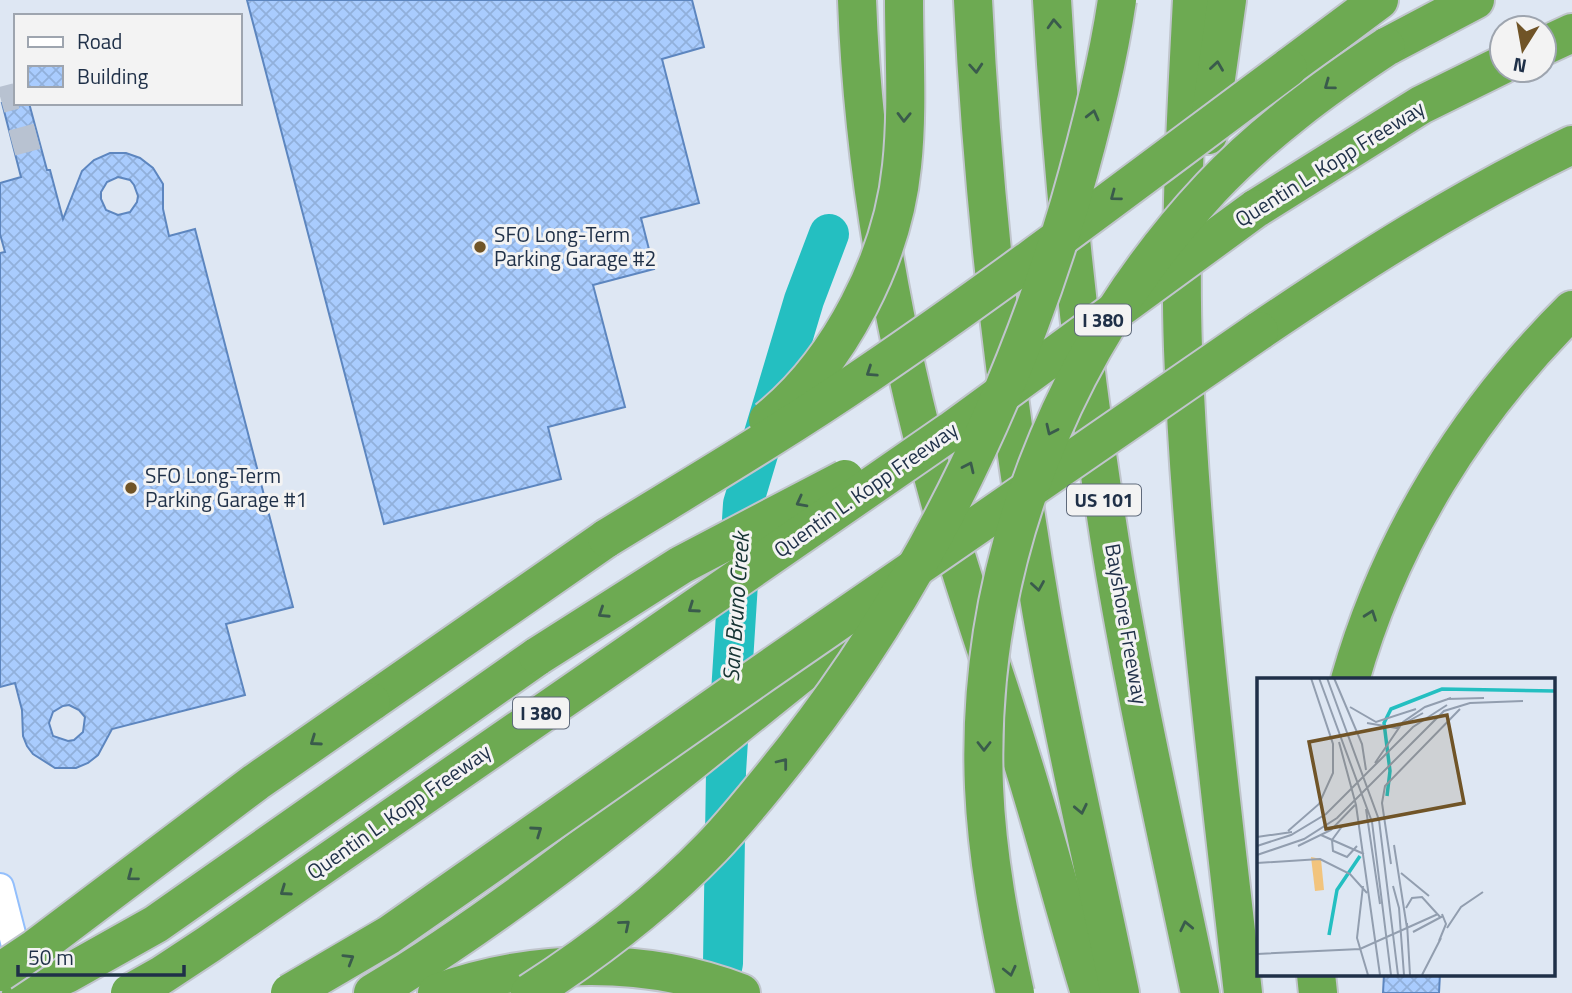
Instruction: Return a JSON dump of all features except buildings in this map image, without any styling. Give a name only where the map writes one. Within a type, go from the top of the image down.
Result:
[{"type":"highway","points":[[857,0],[866,123],[878,214],[915,404],[937,491],[1052,856],[1090,993]]},
{"type":"highway","points":[[19,987],[36,948],[256,782],[740,443],[776,414],[805,384],[831,351],[869,285],[885,245],[895,208],[902,167],[904,0]]},
{"type":"highway","points":[[972,0],[990,230],[1013,427],[1051,663],[1120,993]]},
{"type":"highway","name":"Bayshore Freeway","points":[[1052,0],[1069,229],[1100,477],[1136,682],[1200,993]]},
{"type":"highway","points":[[530,993],[609,939],[666,891],[746,810],[852,670],[918,566],[994,416],[1036,307],[1079,172],[1099,93],[1117,0]]},
{"type":"highway","points":[[1192,0],[1183,203],[1182,305],[1186,413],[1208,677],[1243,993]]},
{"type":"highway","points":[[1192,500],[1191,407],[1198,244],[1206,146],[1227,0]]},
{"type":"highway","points":[[607,538],[867,375],[1026,263],[1379,0]]},
{"type":"highway","points":[[1015,993],[1002,936],[990,860],[984,787],[984,713],[990,647],[1005,571],[1024,502],[1049,435],[1084,363],[1121,303],[1165,242],[1212,187],[1266,136],[1327,86],[1386,47],[1475,0]]},
{"type":"highway","name":"Quentin L. Kopp Freeway","points":[[130,993],[209,944],[951,431],[1255,209],[1421,105],[1488,72]]},
{"type":"highway","points":[[290,993],[389,935],[763,673],[1259,331],[1393,242],[1458,203],[1572,145]]},
{"type":"highway","points":[[1351,678],[1375,605],[1396,554],[1425,498],[1461,442],[1501,389],[1544,338],[1572,310]]},
{"type":"highway","points":[[373,993],[470,932],[603,834],[781,688],[1124,425]]},
{"type":"highway","points":[[19,987],[90,962],[156,923],[538,656],[681,565],[907,447],[951,431]]},
{"type":"highway","points":[[437,993],[489,977],[538,969],[587,966],[677,974],[741,993]]},
{"type":"street","points":[[0,887],[19,987]]},
{"type":"waterway","name":"San Bruno Creek","points":[[717,993],[723,963],[726,772],[743,504],[804,300],[829,234]]},
{"type":"tunnel","points":[[1,100],[14,97]]},
{"type":"tunnel","points":[[12,143],[38,136]]},
{"type":"place","name":"SFO Long-Term Parking Garage #2","points":[[480,247]]},
{"type":"place","name":"SFO Long-Term Parking Garage #1","points":[[131,488]]}]
